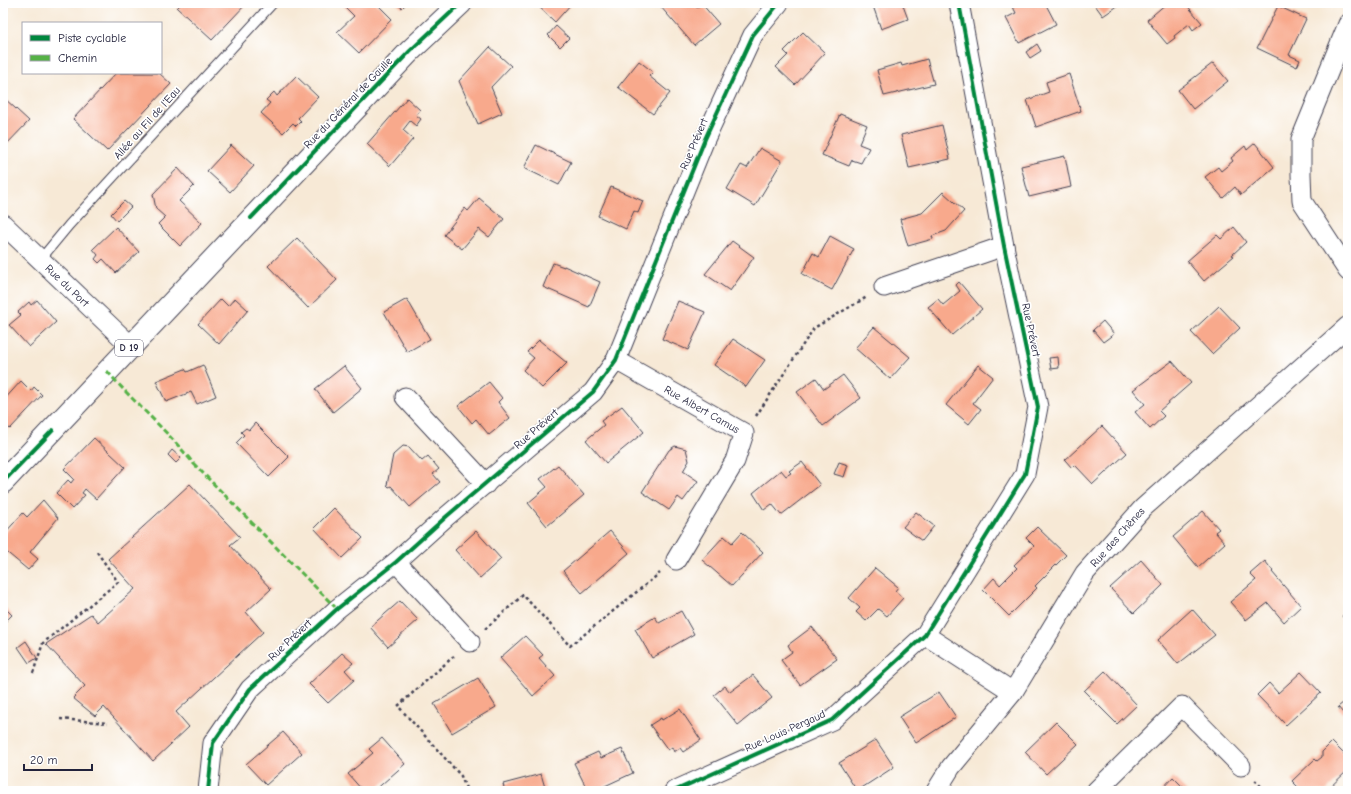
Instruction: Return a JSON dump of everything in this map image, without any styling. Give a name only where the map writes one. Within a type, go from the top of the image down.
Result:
[{"type":"main road","name":"Rue du Général de Gaulle","points":[[3,482],[404,57],[461,3]]},
{"type":"street","name":"Rue Prévert","points":[[208,791],[213,742],[250,689],[336,609],[396,562],[446,516],[594,392],[616,360],[705,139],[753,35],[779,3]]},
{"type":"street","name":"Rue Prévert","points":[[925,635],[1025,474],[1038,407],[1004,246],[959,3]]},
{"type":"street","points":[[1348,24],[1301,139],[1302,201],[1348,271]]},
{"type":"street","name":"Rue du Port","points":[[3,224],[131,346]]},
{"type":"street","points":[[884,287],[1004,246]]},
{"type":"street","name":"Rue des Chênes","points":[[936,791],[951,767],[1013,692],[1085,573],[1143,508],[1348,326]]},
{"type":"street","name":"Rue Albert Camus","points":[[616,360],[744,433],[735,461],[676,560]]},
{"type":"street","points":[[405,397],[486,484]]},
{"type":"street","points":[[396,562],[470,642]]},
{"type":"street","points":[[925,635],[1013,692]]},
{"type":"street","name":"Rue Louis Pergaud","points":[[674,791],[832,720],[925,635]]},
{"type":"street","points":[[1096,791],[1182,706],[1241,766]]},
{"type":"lane","name":"Allée au Fil de l'Eau","points":[[40,260],[69,225],[273,3]]},
{"type":"path","points":[[744,433],[814,328],[884,287]]},
{"type":"path","points":[[34,673],[43,643],[118,582],[97,552]]},
{"type":"path","points":[[467,791],[461,776],[398,706],[523,595],[570,646],[676,560]]},
{"type":"path","points":[[60,719],[108,723]]},
{"type":"building","points":[[182,3],[247,3],[212,40],[177,8]]},
{"type":"building","points":[[345,3],[376,3],[392,19],[359,53],[337,32],[354,16],[343,5]]},
{"type":"building","points":[[396,3],[407,3],[402,8]]},
{"type":"building","points":[[535,3],[572,3],[555,22]]},
{"type":"building","points":[[664,3],[693,3],[697,8],[701,3],[719,24],[694,45],[660,6]]},
{"type":"building","points":[[872,3],[902,3],[908,19],[881,29]]},
{"type":"building","points":[[1011,3],[1045,3],[1056,24],[1019,43],[1006,18],[1016,13]]},
{"type":"building","points":[[1097,3],[1122,3],[1103,16],[1095,5]]},
{"type":"building","points":[[1167,3],[1185,3],[1202,23],[1193,30],[1189,24],[1174,36],[1175,38],[1167,44],[1147,20]]},
{"type":"building","points":[[1278,6],[1306,19],[1289,55],[1300,60],[1297,67],[1257,48]]},
{"type":"building","points":[[556,26],[569,38],[560,47],[548,35]]},
{"type":"building","points":[[803,32],[825,53],[795,85],[776,67],[788,55],[784,51]]},
{"type":"building","points":[[1037,44],[1041,51],[1030,58],[1026,52]]},
{"type":"building","points":[[490,47],[511,66],[491,87],[502,113],[478,124],[459,81]]},
{"type":"building","points":[[927,59],[934,84],[884,96],[877,70],[901,63],[902,66]]},
{"type":"building","points":[[639,61],[653,72],[649,76],[670,93],[653,114],[618,87]]},
{"type":"building","points":[[1213,63],[1228,81],[1193,109],[1178,90]]},
{"type":"building","points":[[115,74],[160,74],[171,84],[107,151],[73,119]]},
{"type":"building","points":[[1069,74],[1081,111],[1036,127],[1027,100],[1049,92],[1046,82]]},
{"type":"building","points":[[296,76],[318,97],[298,118],[301,121],[296,126],[293,123],[283,133],[261,113],[270,103],[266,100],[274,92],[277,96]]},
{"type":"building","points":[[3,97],[29,121],[3,148]]},
{"type":"building","points":[[407,98],[420,110],[416,115],[421,119],[416,126],[410,121],[403,130],[413,139],[390,166],[367,144]]},
{"type":"building","points":[[840,114],[867,125],[859,144],[869,148],[861,163],[852,160],[849,166],[822,155]]},
{"type":"building","points":[[942,125],[950,159],[909,168],[901,135]]},
{"type":"building","points":[[1255,143],[1274,167],[1241,195],[1235,187],[1223,198],[1205,177],[1218,167],[1221,171],[1233,161],[1231,158],[1245,146],[1247,150]]},
{"type":"building","points":[[231,145],[254,166],[230,192],[207,171]]},
{"type":"building","points":[[536,145],[571,162],[559,185],[524,168]]},
{"type":"building","points":[[760,148],[782,161],[755,206],[727,189],[741,165],[747,168]]},
{"type":"building","points":[[1065,156],[1071,187],[1029,197],[1021,166]]},
{"type":"building","points":[[178,168],[194,186],[179,201],[202,223],[180,246],[158,224],[165,217],[156,209],[153,194]]},
{"type":"building","points":[[611,187],[643,201],[638,213],[634,211],[626,229],[598,216]]},
{"type":"building","points":[[943,192],[964,211],[946,231],[932,236],[933,239],[908,246],[900,219],[922,213]]},
{"type":"building","points":[[479,198],[504,219],[489,237],[479,229],[462,249],[444,235],[465,208],[468,211]]},
{"type":"building","points":[[124,201],[131,207],[117,221],[111,214]]},
{"type":"building","points":[[116,227],[139,252],[116,273],[103,259],[99,263],[95,259],[98,255],[93,249]]},
{"type":"building","points":[[1234,227],[1246,242],[1232,255],[1234,256],[1204,281],[1187,261],[1217,235],[1221,239]]},
{"type":"building","points":[[830,236],[854,249],[832,290],[802,274],[813,253],[819,257]]},
{"type":"building","points":[[297,238],[337,280],[308,308],[268,266]]},
{"type":"building","points":[[732,241],[754,257],[730,291],[705,274]]},
{"type":"building","points":[[553,263],[564,266],[600,282],[589,307],[543,287]]},
{"type":"building","points":[[959,282],[982,309],[952,335],[928,307],[938,299],[943,305],[960,291],[956,285]]},
{"type":"building","points":[[235,298],[248,310],[219,344],[198,324],[221,299],[228,306]]},
{"type":"building","points":[[407,299],[430,339],[407,352],[384,312]]},
{"type":"building","points":[[37,300],[56,322],[29,347],[9,325],[21,315],[18,312],[29,302],[31,305]]},
{"type":"building","points":[[678,301],[705,312],[688,350],[662,339]]},
{"type":"building","points":[[1219,306],[1240,328],[1212,354],[1191,332]]},
{"type":"building","points":[[1103,321],[1114,334],[1103,342],[1093,330]]},
{"type":"building","points":[[874,327],[910,357],[890,379],[855,348]]},
{"type":"building","points":[[733,339],[765,360],[746,387],[714,365]]},
{"type":"building","points":[[539,340],[567,363],[542,388],[523,370],[534,358],[527,352]]},
{"type":"building","points":[[1058,357],[1059,368],[1051,369],[1049,358]]},
{"type":"building","points":[[1172,361],[1191,383],[1159,411],[1164,416],[1150,429],[1135,412],[1145,404],[1133,390]]},
{"type":"building","points":[[203,365],[216,396],[197,404],[191,392],[166,402],[156,381],[185,369],[187,372]]},
{"type":"building","points":[[978,365],[993,377],[973,403],[981,409],[969,424],[946,405]]},
{"type":"building","points":[[344,366],[362,388],[333,412],[315,389]]},
{"type":"building","points":[[843,375],[861,398],[823,426],[797,392],[816,378],[824,389]]},
{"type":"building","points":[[21,381],[31,391],[34,387],[42,395],[10,429],[4,423],[3,424],[3,401]]},
{"type":"building","points":[[489,382],[502,398],[498,402],[510,418],[489,435],[476,419],[472,423],[458,406]]},
{"type":"building","points":[[622,406],[644,432],[606,463],[586,440],[604,425],[601,421]]},
{"type":"building","points":[[255,423],[289,457],[269,477],[236,443],[244,435],[241,432],[246,428],[249,430]]},
{"type":"building","points":[[1102,426],[1127,453],[1093,484],[1075,465],[1072,468],[1065,460]]},
{"type":"building","points":[[94,438],[125,467],[96,499],[85,489],[82,493],[85,495],[72,509],[56,493],[68,480],[71,483],[74,479],[64,469]]},
{"type":"building","points":[[403,446],[409,447],[422,461],[428,456],[439,469],[433,474],[440,482],[410,507],[391,486],[389,487],[387,485],[393,455]]},
{"type":"building","points":[[675,446],[686,449],[689,461],[683,471],[698,481],[683,501],[678,497],[669,510],[642,492],[669,450]]},
{"type":"building","points":[[172,450],[181,458],[176,463],[168,455]]},
{"type":"building","points":[[802,462],[820,485],[781,515],[772,504],[764,510],[753,493],[781,470],[786,476],[791,473],[789,471]]},
{"type":"building","points":[[839,462],[848,465],[844,477],[834,474]]},
{"type":"building","points":[[558,465],[584,495],[547,526],[528,503],[547,487],[540,479]]},
{"type":"building","points":[[190,484],[240,537],[230,545],[271,589],[246,612],[263,632],[176,712],[189,727],[153,761],[104,707],[95,716],[73,698],[85,686],[46,644],[91,614],[98,622],[135,589],[108,559]]},
{"type":"building","points":[[43,500],[58,518],[30,552],[38,559],[28,570],[3,549],[3,535],[23,513],[27,517]]},
{"type":"building","points":[[334,508],[363,538],[342,558],[314,528]]},
{"type":"building","points":[[1203,511],[1219,529],[1215,532],[1225,543],[1198,567],[1173,537]]},
{"type":"building","points":[[916,512],[934,526],[922,541],[903,527]]},
{"type":"building","points":[[1037,527],[1066,555],[1035,586],[1037,588],[1009,616],[983,590],[994,578],[1000,585],[1017,568],[1014,565],[1034,546],[1026,538]]},
{"type":"building","points":[[476,531],[501,559],[480,578],[455,550]]},
{"type":"building","points":[[610,531],[629,553],[582,593],[563,571]]},
{"type":"building","points":[[742,532],[763,552],[732,586],[702,560],[724,536],[732,543]]},
{"type":"building","points":[[1141,560],[1163,585],[1134,613],[1110,588]]},
{"type":"building","points":[[1265,561],[1273,571],[1272,572],[1301,606],[1284,622],[1268,603],[1246,620],[1230,602],[1256,580],[1250,574]]},
{"type":"building","points":[[875,568],[898,587],[895,591],[903,598],[887,616],[878,609],[866,621],[856,612],[860,608],[849,598]]},
{"type":"building","points":[[400,601],[418,620],[388,647],[370,627]]},
{"type":"building","points":[[3,606],[12,615],[3,624]]},
{"type":"building","points":[[1192,609],[1215,635],[1178,664],[1158,640]]},
{"type":"building","points":[[681,611],[694,634],[652,658],[635,629],[655,617],[659,623]]},
{"type":"building","points":[[1348,611],[1348,623],[1342,616]]},
{"type":"building","points":[[812,627],[837,659],[800,685],[781,660],[792,652],[788,645]]},
{"type":"building","points":[[525,636],[543,655],[539,658],[555,676],[533,696],[500,658]]},
{"type":"building","points":[[26,641],[37,658],[29,663],[18,647]]},
{"type":"building","points":[[342,653],[353,663],[345,670],[354,680],[328,703],[309,684]]},
{"type":"building","points":[[1105,671],[1137,705],[1117,724],[1084,691]]},
{"type":"building","points":[[1301,672],[1321,693],[1286,725],[1257,695],[1269,683],[1278,693]]},
{"type":"building","points":[[753,675],[772,698],[738,725],[714,695],[725,686],[730,692]]},
{"type":"building","points":[[478,678],[496,707],[452,733],[434,704]]},
{"type":"building","points":[[939,692],[956,717],[916,743],[899,717]]},
{"type":"building","points":[[1344,702],[1348,708],[1343,713],[1338,707]]},
{"type":"building","points":[[680,709],[701,740],[683,752],[680,748],[674,752],[672,747],[668,750],[650,725],[661,718],[662,720]]},
{"type":"building","points":[[1056,722],[1078,744],[1046,774],[1025,752]]},
{"type":"building","points":[[283,732],[302,753],[266,785],[246,764]]},
{"type":"building","points":[[382,738],[405,764],[374,791],[363,791],[348,774],[373,753],[369,749]]},
{"type":"building","points":[[876,740],[894,767],[857,791],[839,763]]},
{"type":"building","points":[[1332,742],[1348,758],[1348,770],[1326,791],[1302,791],[1292,781],[1315,759],[1317,761],[1322,757],[1322,752]]},
{"type":"building","points":[[622,749],[633,773],[594,791],[588,791],[574,763],[598,752],[601,758]]},
{"type":"building","points":[[541,774],[546,791],[505,791],[503,784]]},
{"type":"building","points":[[1173,777],[1187,791],[1160,791]]},
{"type":"marked path","points":[[107,371],[193,463],[337,609]]},
{"type":"cycle path","points":[[251,218],[410,51],[461,3]]},
{"type":"cycle path","points":[[208,791],[213,743],[250,689],[337,609],[396,562],[447,516],[593,392],[616,360],[705,139],[753,35],[779,3]]},
{"type":"cycle path","points":[[674,791],[832,720],[925,635],[1025,474],[1038,407],[1004,246],[959,3]]},
{"type":"cycle path","points":[[3,482],[53,430]]}]
